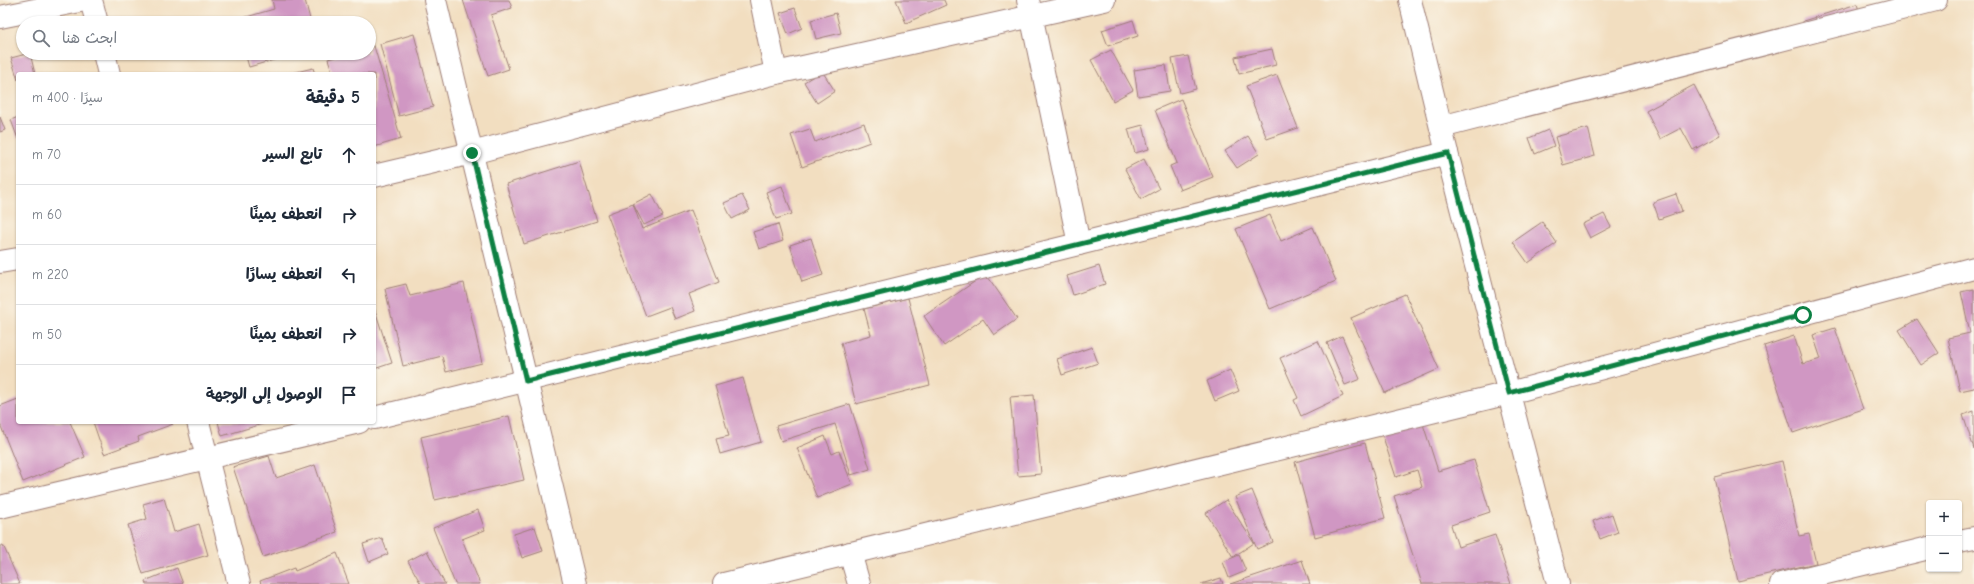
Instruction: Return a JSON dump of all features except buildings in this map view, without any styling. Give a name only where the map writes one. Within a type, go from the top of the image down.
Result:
[{"type":"street","points":[[0,17],[84,0]]},
{"type":"street","points":[[91,0],[95,16]]},
{"type":"street","points":[[435,0],[575,584]]},
{"type":"street","points":[[761,0],[776,73]]},
{"type":"street","points":[[376,176],[472,153],[776,73],[1030,9],[1104,0]]},
{"type":"street","points":[[1410,0],[1558,584]]},
{"type":"street","points":[[1441,127],[1936,0]]},
{"type":"street","points":[[1030,9],[1079,244]]},
{"type":"street","points":[[106,60],[109,72]]},
{"type":"street","points":[[376,418],[1448,153]]},
{"type":"street","points":[[0,262],[16,258]]},
{"type":"street","points":[[724,584],[1509,393],[1974,268]]},
{"type":"street","points":[[199,424],[239,584]]},
{"type":"street","points":[[0,507],[351,424]]},
{"type":"street","points":[[1962,540],[1974,538]]},
{"type":"street","points":[[1781,584],[1926,549]]},
{"type":"street","points":[[850,553],[859,584]]},
{"type":"route","points":[[472,153],[526,381],[1448,153],[1509,393],[1803,315]]}]
